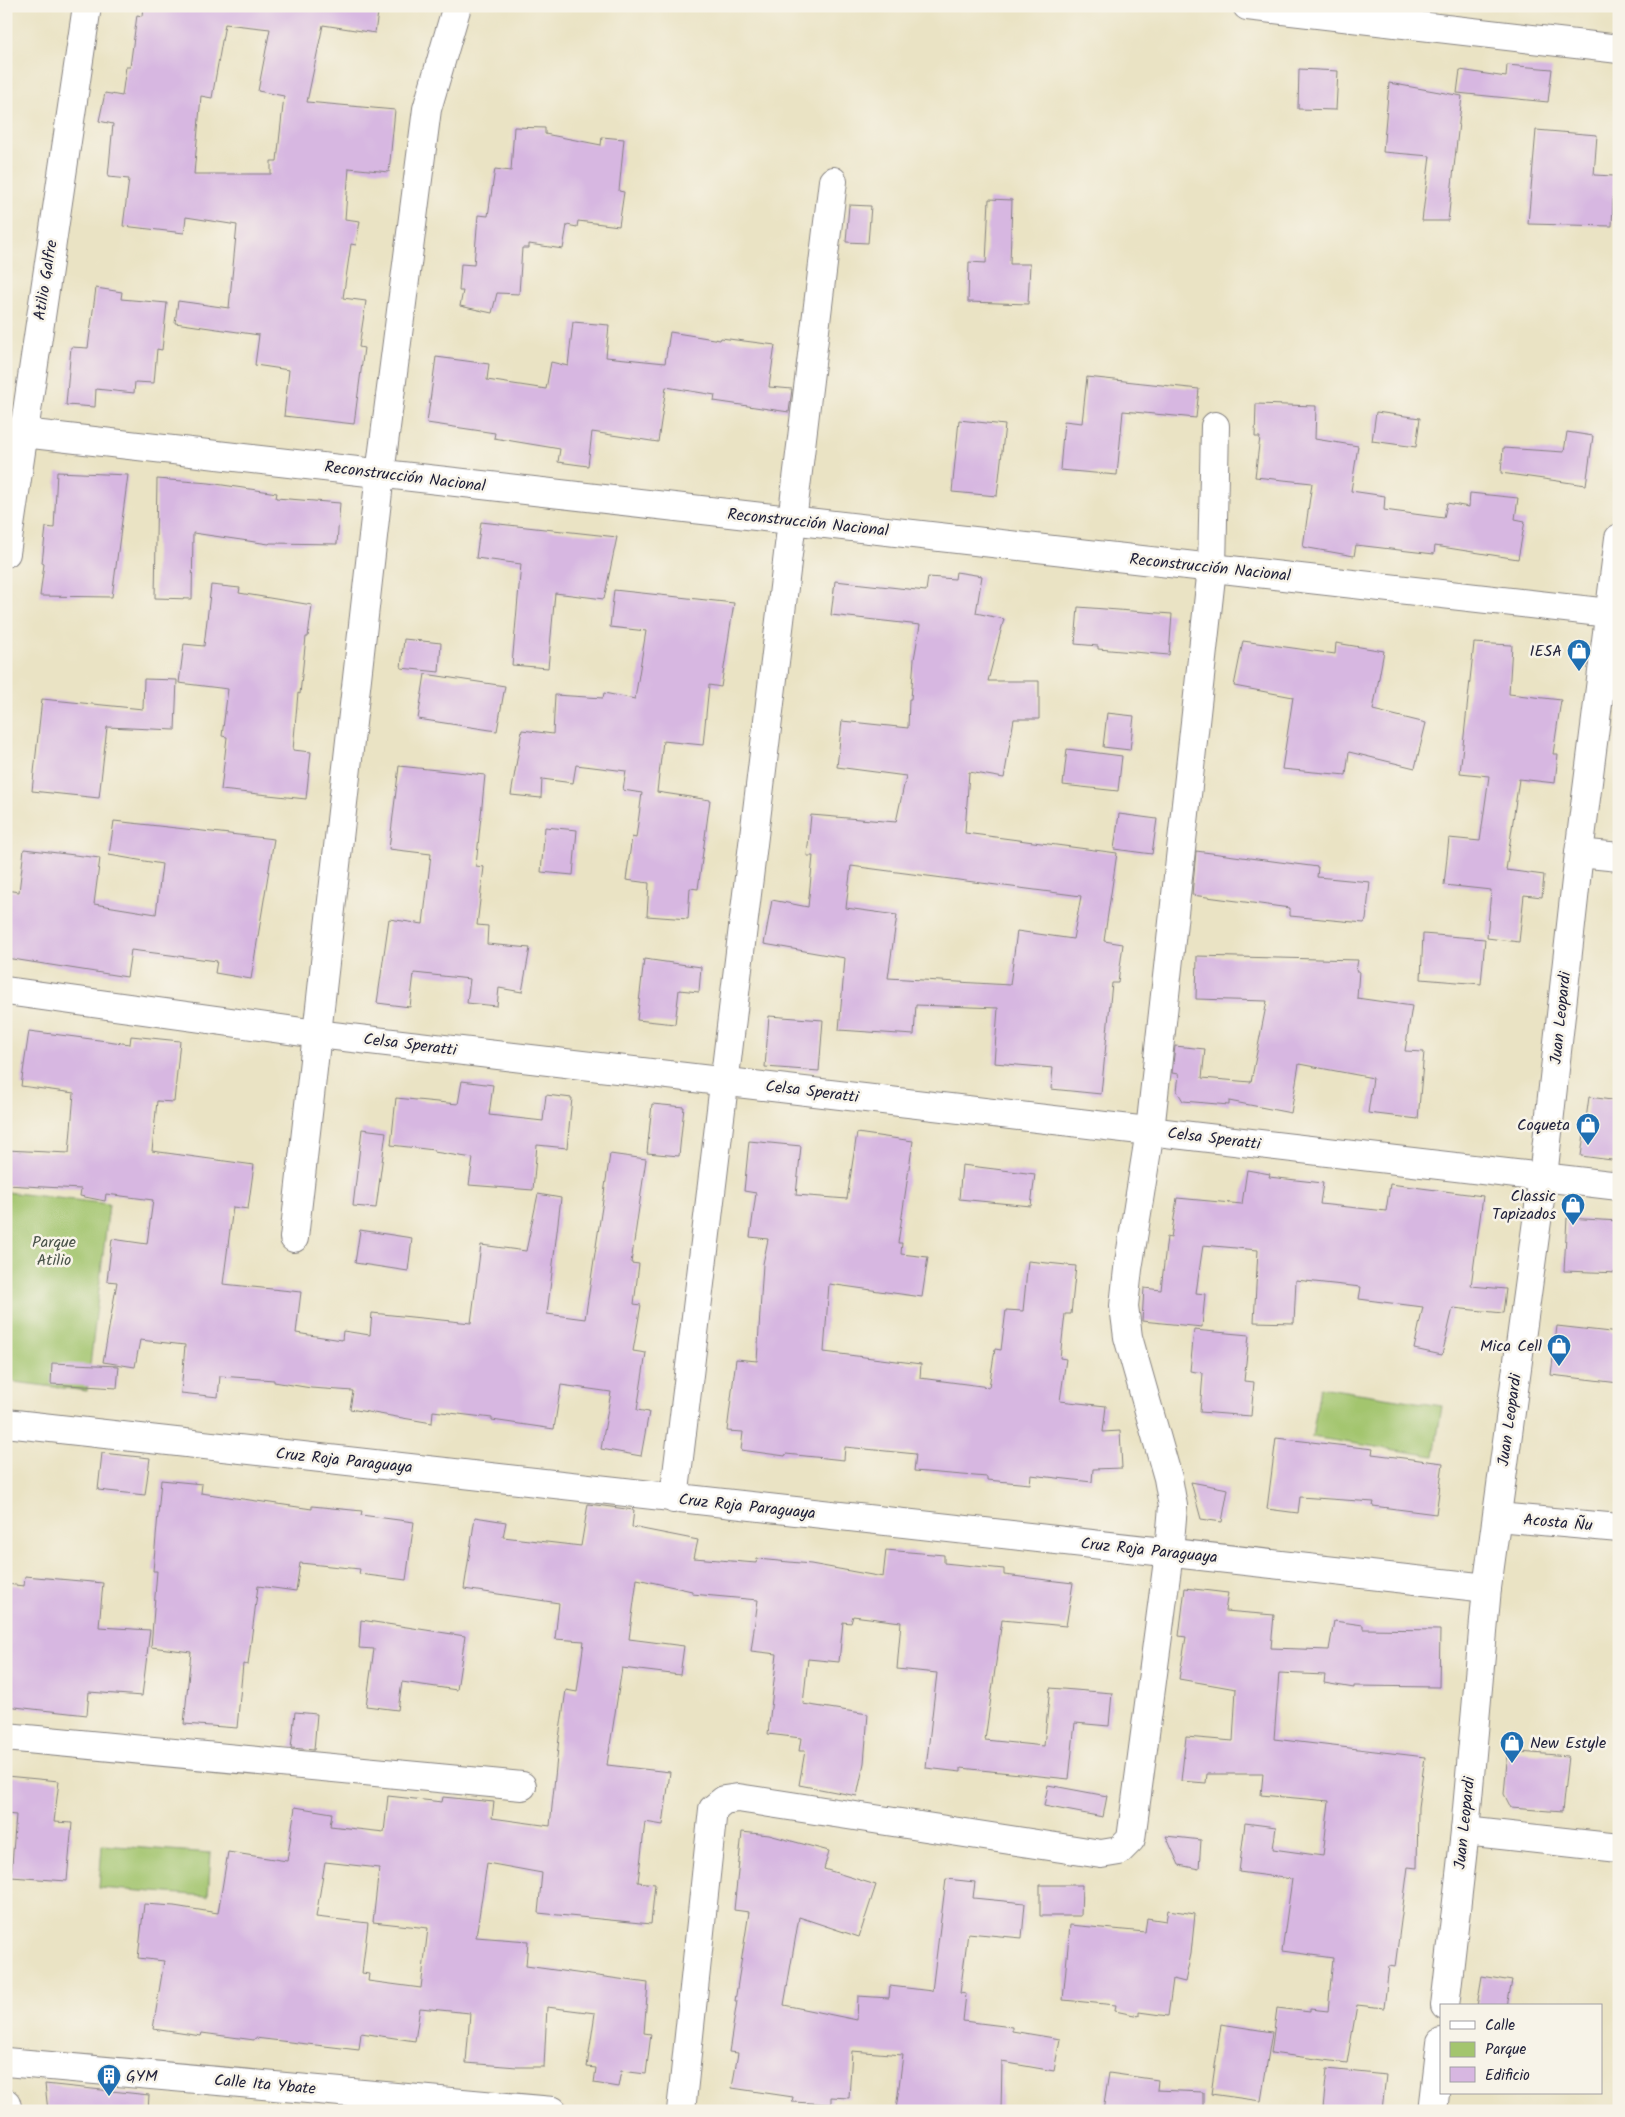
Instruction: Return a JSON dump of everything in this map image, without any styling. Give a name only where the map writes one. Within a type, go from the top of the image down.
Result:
[{"type":"street","name":"Atilio Galfre","points":[[6,553],[14,432],[87,6]]},
{"type":"street","points":[[294,1238],[380,474],[427,110],[457,6]]},
{"type":"street","points":[[1247,6],[1619,48]]},
{"type":"street","points":[[674,1499],[834,181]]},
{"type":"street","points":[[681,2111],[713,1809],[724,1800],[738,1798],[1101,1854],[1119,1851],[1131,1839],[1169,1553],[1173,1506],[1168,1478],[1128,1337],[1124,1306],[1150,1131],[1212,568],[1215,426]]},
{"type":"street","name":"Reconstrucción Nacional","points":[[14,432],[1609,614]]},
{"type":"street","name":"Juan Leopardi","points":[[1445,2004],[1465,1830],[1487,1588],[1543,1177],[1579,853],[1619,538]]},
{"type":"street","points":[[1579,853],[1619,857]]},
{"type":"street","name":"Celsa Speratti","points":[[6,991],[317,1034],[1619,1186]]},
{"type":"street","name":"Cruz Roja Paraguaya","points":[[6,1423],[674,1499],[1487,1588]]},
{"type":"street","name":"Acosta Ñu","points":[[1497,1517],[1619,1528]]},
{"type":"street","points":[[6,1737],[522,1786]]},
{"type":"street","points":[[1465,1830],[1619,1848]]},
{"type":"street","points":[[1434,2111],[1440,2052]]},
{"type":"street","name":"Calle Ita Ybate","points":[[6,2062],[553,2111]]},
{"type":"street","points":[[6,2103],[8,2111]]},
{"type":"green space","name":"Parque Atilio","points":[[6,1192],[109,1204],[87,1391],[6,1381]]},
{"type":"green space","points":[[1320,1387],[1442,1406],[1434,1456],[1312,1437]]},
{"type":"green space","points":[[102,1845],[211,1853],[208,1896],[99,1888]]},
{"type":"building","points":[[143,6],[379,6],[375,33],[323,25],[307,102],[395,110],[389,172],[349,168],[345,219],[360,221],[356,245],[351,244],[343,298],[366,301],[359,347],[364,348],[354,424],[284,416],[289,370],[255,365],[259,335],[175,323],[178,301],[229,308],[237,225],[186,217],[184,233],[123,226],[129,179],[108,177],[113,124],[99,121],[105,93],[122,96],[126,67],[130,67],[137,15],[142,16]],"holes":[[[225,24],[270,29],[258,91],[284,96],[277,161],[271,161],[271,174],[194,174],[201,96],[212,98]]]},
{"type":"building","points":[[1507,65],[1552,69],[1548,102],[1457,93],[1460,70],[1506,77]]},
{"type":"building","points":[[1299,69],[1338,71],[1336,110],[1298,109]]},
{"type":"building","points":[[1389,83],[1462,96],[1448,221],[1422,221],[1430,156],[1383,152]]},
{"type":"building","points":[[514,127],[545,128],[545,134],[601,145],[602,137],[624,139],[619,191],[624,192],[619,226],[578,221],[577,227],[567,225],[563,249],[529,244],[529,248],[522,248],[519,294],[497,293],[492,313],[460,306],[463,291],[459,291],[461,264],[474,265],[478,215],[488,216],[495,169],[511,171]]},
{"type":"building","points":[[1536,130],[1597,135],[1594,175],[1614,176],[1612,226],[1528,224]]},
{"type":"building","points":[[989,199],[1012,200],[1010,264],[1030,264],[1028,304],[968,302],[969,262],[986,263]]},
{"type":"building","points":[[849,205],[871,206],[868,243],[846,242]]},
{"type":"building","points":[[96,288],[122,292],[121,299],[167,303],[162,350],[157,349],[154,383],[135,382],[134,393],[96,389],[95,407],[66,405],[71,347],[88,348]]},
{"type":"building","points":[[573,322],[609,325],[606,357],[665,363],[670,332],[720,340],[721,338],[775,345],[769,387],[792,389],[789,412],[714,401],[715,395],[666,387],[658,442],[592,432],[588,466],[558,462],[560,449],[494,438],[495,433],[427,423],[436,357],[489,364],[487,380],[546,389],[551,362],[568,366]]},
{"type":"building","points":[[1087,377],[1199,389],[1196,418],[1123,411],[1117,475],[1060,470],[1064,421],[1082,423]]},
{"type":"building","points":[[1256,404],[1316,406],[1315,439],[1358,446],[1351,491],[1385,496],[1384,510],[1444,518],[1447,503],[1469,507],[1470,493],[1518,498],[1515,519],[1525,521],[1518,559],[1435,546],[1434,554],[1356,545],[1354,556],[1303,547],[1312,483],[1255,477],[1260,437],[1255,437]]},
{"type":"building","points":[[1376,412],[1420,418],[1416,447],[1372,441]]},
{"type":"building","points":[[959,420],[1005,425],[997,496],[952,492]]},
{"type":"building","points":[[1567,432],[1593,436],[1586,485],[1501,473],[1503,448],[1564,452]]},
{"type":"building","points":[[57,472],[128,475],[112,597],[40,596],[46,527],[54,528]]},
{"type":"building","points":[[157,479],[209,483],[277,493],[276,498],[340,503],[337,544],[269,544],[193,533],[192,599],[155,598]]},
{"type":"building","points":[[481,522],[617,537],[604,599],[555,593],[548,668],[512,665],[521,564],[476,558]]},
{"type":"building","points":[[956,572],[982,576],[976,613],[1004,619],[988,681],[1039,681],[1039,719],[1014,719],[1004,778],[969,772],[965,833],[1117,853],[1104,941],[1123,944],[1118,983],[1112,983],[1101,1094],[1051,1089],[1053,1068],[994,1063],[998,1008],[916,1005],[914,1035],[839,1030],[845,958],[764,944],[772,900],[808,907],[813,856],[807,856],[811,815],[896,822],[906,776],[837,767],[842,721],[908,728],[909,699],[911,699],[914,659],[920,625],[831,615],[835,581],[926,591],[928,577],[955,579]],"holes":[[[851,866],[1081,896],[1073,939],[1017,931],[1010,985],[888,978],[897,915],[846,908]]]},
{"type":"building","points":[[211,585],[240,588],[239,593],[312,605],[308,637],[306,637],[300,694],[298,693],[293,750],[311,752],[306,799],[221,790],[227,737],[222,736],[228,689],[179,683],[184,644],[204,646]]},
{"type":"building","points":[[614,590],[734,603],[721,687],[709,685],[703,745],[663,741],[657,792],[710,800],[698,889],[690,888],[688,919],[647,916],[649,883],[626,880],[632,837],[636,838],[642,793],[623,790],[626,771],[576,765],[573,783],[542,779],[541,798],[511,795],[522,730],[553,734],[555,695],[603,698],[604,693],[635,699],[646,631],[610,627]]},
{"type":"building","points":[[1078,607],[1172,614],[1169,655],[1098,649],[1098,646],[1075,644]]},
{"type":"building","points":[[404,639],[441,643],[439,672],[401,668]]},
{"type":"building","points":[[1243,641],[1335,654],[1336,643],[1384,651],[1373,710],[1426,723],[1415,768],[1349,752],[1346,775],[1282,769],[1293,697],[1234,686]]},
{"type":"building","points":[[1474,643],[1512,645],[1509,694],[1561,700],[1553,754],[1558,754],[1555,783],[1519,779],[1506,870],[1544,875],[1542,897],[1524,895],[1519,942],[1487,938],[1491,890],[1444,885],[1449,838],[1480,841],[1489,776],[1460,773]]},
{"type":"building","points":[[425,674],[505,686],[497,731],[418,719]]},
{"type":"building","points":[[144,679],[177,680],[175,730],[107,727],[99,798],[32,791],[42,699],[143,709]]},
{"type":"building","points":[[1107,713],[1134,716],[1130,750],[1103,747]]},
{"type":"building","points":[[1067,749],[1122,756],[1118,791],[1063,785]]},
{"type":"building","points":[[399,766],[485,775],[476,866],[484,867],[477,925],[488,926],[487,944],[530,948],[522,992],[499,988],[497,1006],[467,1003],[470,979],[414,973],[410,1007],[377,1003],[389,919],[423,924],[431,854],[389,849]]},
{"type":"building","points":[[1119,814],[1157,819],[1152,854],[1114,849]]},
{"type":"building","points":[[114,821],[274,839],[251,979],[215,973],[217,961],[131,950],[127,977],[6,958],[6,890],[19,892],[24,849],[100,858],[94,904],[156,914],[162,864],[109,855]]},
{"type":"building","points":[[545,827],[577,830],[573,875],[541,872]]},
{"type":"building","points":[[1196,851],[1318,867],[1317,877],[1370,882],[1366,920],[1364,923],[1290,916],[1290,908],[1192,895]]},
{"type":"building","points":[[1423,934],[1485,939],[1481,984],[1421,979]]},
{"type":"building","points":[[1197,956],[1358,960],[1356,971],[1359,971],[1357,998],[1412,1006],[1405,1051],[1424,1052],[1418,1119],[1368,1113],[1373,1078],[1299,1064],[1291,1113],[1229,1101],[1229,1105],[1183,1101],[1177,1091],[1179,1074],[1172,1073],[1175,1046],[1205,1049],[1202,1078],[1251,1082],[1267,1001],[1196,999]]},
{"type":"building","points":[[644,959],[701,967],[699,992],[679,990],[675,1024],[637,1020]]},
{"type":"building","points":[[769,1016],[823,1020],[819,1071],[765,1067]]},
{"type":"building","points":[[29,1031],[130,1044],[131,1036],[180,1041],[174,1102],[157,1101],[152,1151],[254,1165],[248,1209],[233,1207],[223,1284],[301,1292],[296,1333],[342,1340],[343,1331],[370,1335],[372,1313],[471,1323],[481,1245],[526,1251],[538,1194],[561,1198],[547,1314],[585,1319],[610,1154],[646,1159],[631,1263],[639,1264],[634,1304],[641,1305],[633,1351],[646,1353],[637,1410],[649,1412],[641,1456],[601,1449],[611,1392],[561,1385],[554,1429],[492,1420],[492,1418],[433,1411],[432,1423],[350,1409],[353,1391],[311,1388],[274,1382],[274,1380],[220,1376],[218,1397],[181,1393],[185,1345],[140,1340],[135,1367],[103,1362],[117,1282],[107,1281],[112,1239],[147,1244],[153,1200],[106,1194],[105,1201],[80,1196],[81,1189],[6,1185],[6,1150],[69,1153],[74,1093],[21,1086]]},
{"type":"building","points":[[462,1081],[493,1085],[489,1115],[543,1121],[546,1095],[572,1098],[567,1148],[537,1145],[533,1190],[469,1185],[473,1158],[434,1152],[434,1150],[391,1145],[396,1098],[458,1104]]},
{"type":"building","points":[[1589,1097],[1619,1101],[1619,1161],[1581,1156]]},
{"type":"building","points":[[652,1104],[684,1107],[679,1156],[647,1153]]},
{"type":"building","points":[[362,1129],[386,1132],[376,1208],[353,1206]]},
{"type":"building","points":[[857,1133],[913,1141],[898,1243],[902,1243],[901,1254],[928,1257],[922,1297],[829,1284],[824,1352],[921,1364],[920,1378],[989,1387],[995,1349],[1001,1350],[1006,1310],[1023,1311],[1028,1261],[1076,1266],[1071,1314],[1065,1314],[1060,1358],[1066,1359],[1060,1401],[1106,1406],[1103,1432],[1120,1431],[1122,1468],[1093,1469],[1092,1482],[1031,1475],[1030,1484],[987,1480],[987,1477],[914,1471],[916,1454],[845,1447],[844,1460],[786,1454],[785,1456],[741,1450],[743,1432],[727,1431],[736,1359],[757,1361],[763,1264],[768,1239],[750,1237],[756,1193],[744,1191],[749,1141],[801,1146],[796,1195],[847,1199]]},
{"type":"building","points":[[962,1165],[1035,1174],[1031,1206],[959,1199]]},
{"type":"building","points":[[1247,1170],[1270,1174],[1269,1177],[1323,1183],[1320,1204],[1386,1211],[1390,1184],[1483,1196],[1471,1286],[1506,1289],[1503,1313],[1453,1308],[1442,1355],[1414,1349],[1423,1307],[1359,1299],[1361,1287],[1296,1280],[1294,1323],[1254,1322],[1258,1250],[1203,1245],[1196,1293],[1205,1294],[1202,1327],[1142,1321],[1144,1288],[1161,1290],[1167,1237],[1171,1238],[1177,1198],[1242,1204]]},
{"type":"building","points":[[1567,1218],[1619,1221],[1619,1273],[1564,1271]]},
{"type":"building","points":[[360,1230],[412,1238],[408,1271],[355,1263]]},
{"type":"building","points":[[1557,1326],[1619,1333],[1619,1383],[1551,1375]]},
{"type":"building","points":[[1194,1330],[1249,1335],[1244,1381],[1254,1382],[1251,1416],[1200,1412],[1203,1373],[1190,1371]]},
{"type":"building","points":[[52,1363],[119,1366],[117,1388],[51,1384]]},
{"type":"building","points":[[1276,1438],[1373,1449],[1372,1454],[1443,1463],[1436,1514],[1373,1506],[1374,1502],[1300,1497],[1298,1513],[1267,1509]]},
{"type":"building","points":[[102,1453],[150,1458],[145,1495],[98,1490]]},
{"type":"building","points":[[161,1480],[202,1484],[201,1493],[312,1509],[312,1506],[362,1511],[361,1515],[414,1522],[406,1580],[359,1574],[360,1569],[300,1563],[296,1591],[258,1586],[248,1665],[243,1664],[237,1728],[184,1724],[191,1652],[151,1647],[157,1571],[153,1571]]},
{"type":"building","points":[[1191,1482],[1228,1489],[1222,1522],[1201,1519]]},
{"type":"building","points":[[588,1504],[634,1510],[632,1527],[698,1540],[694,1558],[756,1563],[757,1559],[811,1564],[883,1577],[886,1550],[944,1555],[944,1563],[1004,1569],[1004,1575],[1073,1583],[1066,1626],[1002,1620],[985,1740],[1044,1746],[1050,1688],[1112,1693],[1109,1726],[1075,1723],[1069,1779],[961,1768],[961,1772],[926,1768],[937,1673],[897,1669],[901,1622],[853,1616],[851,1623],[843,1622],[839,1662],[808,1659],[803,1704],[868,1714],[864,1763],[857,1796],[799,1785],[805,1751],[799,1751],[801,1738],[768,1734],[777,1654],[751,1651],[758,1600],[692,1594],[692,1591],[637,1579],[629,1639],[684,1646],[680,1675],[622,1668],[607,1765],[670,1772],[663,1825],[645,1822],[638,1882],[655,1884],[651,1924],[538,1913],[542,1873],[487,1863],[476,1937],[528,1941],[526,1966],[648,1983],[644,2033],[651,2034],[646,2074],[621,2071],[618,2087],[594,2083],[596,2068],[587,2067],[595,2013],[547,2007],[544,2067],[466,2063],[470,2013],[420,2008],[415,2041],[361,2033],[359,2050],[202,2033],[201,2036],[153,2029],[164,1961],[138,1958],[144,1904],[174,1906],[218,1913],[228,1852],[287,1861],[295,1807],[332,1813],[330,1826],[384,1832],[388,1796],[442,1802],[443,1797],[494,1802],[492,1818],[550,1826],[566,1690],[577,1692],[584,1641],[555,1639],[559,1603],[464,1589],[475,1517],[506,1522],[503,1537],[581,1546]],"holes":[[[325,1862],[379,1868],[373,1922],[428,1928],[421,1988],[368,1981],[369,1974],[362,1973],[368,1923],[316,1917]]]},
{"type":"building","points":[[25,1576],[103,1583],[99,1627],[150,1630],[142,1696],[89,1692],[87,1715],[6,1706],[6,1584],[24,1586]]},
{"type":"building","points":[[1185,1588],[1228,1593],[1225,1611],[1274,1615],[1271,1648],[1329,1650],[1334,1621],[1363,1625],[1363,1629],[1440,1630],[1439,1687],[1354,1686],[1354,1688],[1324,1683],[1325,1675],[1279,1673],[1274,1739],[1425,1757],[1418,1807],[1417,1868],[1408,1867],[1395,1967],[1389,1966],[1384,2008],[1357,2005],[1347,2063],[1271,2053],[1277,2008],[1310,2012],[1310,2009],[1328,2011],[1333,1958],[1282,1951],[1292,1879],[1239,1872],[1245,1823],[1276,1827],[1273,1849],[1323,1856],[1329,1801],[1261,1795],[1263,1774],[1207,1774],[1206,1783],[1181,1781],[1186,1737],[1233,1741],[1236,1689],[1179,1679],[1186,1637],[1179,1636]]},
{"type":"building","points":[[361,1620],[465,1636],[457,1690],[402,1682],[398,1710],[366,1706],[374,1649],[359,1648]]},
{"type":"building","points":[[295,1712],[317,1714],[314,1750],[291,1748]]},
{"type":"building","points":[[1508,1751],[1568,1756],[1562,1812],[1511,1808],[1504,1794]]},
{"type":"building","points":[[6,1776],[59,1781],[54,1822],[72,1823],[67,1881],[11,1877],[16,1815],[6,1814]]},
{"type":"building","points":[[1048,1785],[1107,1796],[1103,1817],[1044,1806]]},
{"type":"building","points":[[742,1832],[769,1835],[829,1851],[824,1869],[876,1885],[859,1937],[799,1917],[784,2005],[857,2020],[858,1996],[889,1998],[890,1986],[932,1991],[946,1879],[975,1882],[973,1898],[1025,1903],[1022,1938],[968,1933],[960,1993],[966,1994],[963,2021],[1012,2027],[1012,2031],[1060,2039],[1054,2071],[1002,2062],[1001,2111],[896,2110],[903,2055],[852,2051],[849,2098],[831,2097],[831,2104],[792,2102],[793,2097],[732,2088],[738,2053],[729,2052],[749,1912],[734,1910]]},
{"type":"building","points":[[1166,1836],[1201,1840],[1199,1869],[1179,1865]]},
{"type":"building","points":[[1040,1885],[1082,1885],[1081,1916],[1040,1916]]},
{"type":"building","points":[[1168,1910],[1195,1914],[1191,1954],[1185,1982],[1173,1979],[1168,2016],[1139,2012],[1139,2016],[1115,2011],[1116,2005],[1063,2000],[1070,1925],[1145,1932],[1147,1918],[1166,1921]]},
{"type":"building","points":[[1482,1976],[1512,1981],[1507,2004],[1477,2004]]},
{"type":"building","points":[[1221,2024],[1272,2032],[1261,2101],[1211,2094]]},
{"type":"building","points":[[1327,2069],[1386,2075],[1382,2111],[1323,2108]]},
{"type":"building","points":[[1109,2073],[1158,2080],[1157,2090],[1203,2092],[1203,2111],[1103,2111]]},
{"type":"building","name":"GYM","points":[[45,2084],[149,2095],[148,2111],[48,2111]]},
{"type":"place","name":"IESA","points":[[1579,672]]},
{"type":"place","name":"Coqueta","points":[[1588,1146]]},
{"type":"place","name":"Classic Tapizados","points":[[1573,1226]]},
{"type":"place","name":"Mica Cell","points":[[1559,1367]]},
{"type":"place","name":"New Estyle","points":[[1512,1764]]},
{"type":"place","name":"GYM","points":[[109,2097]]}]
